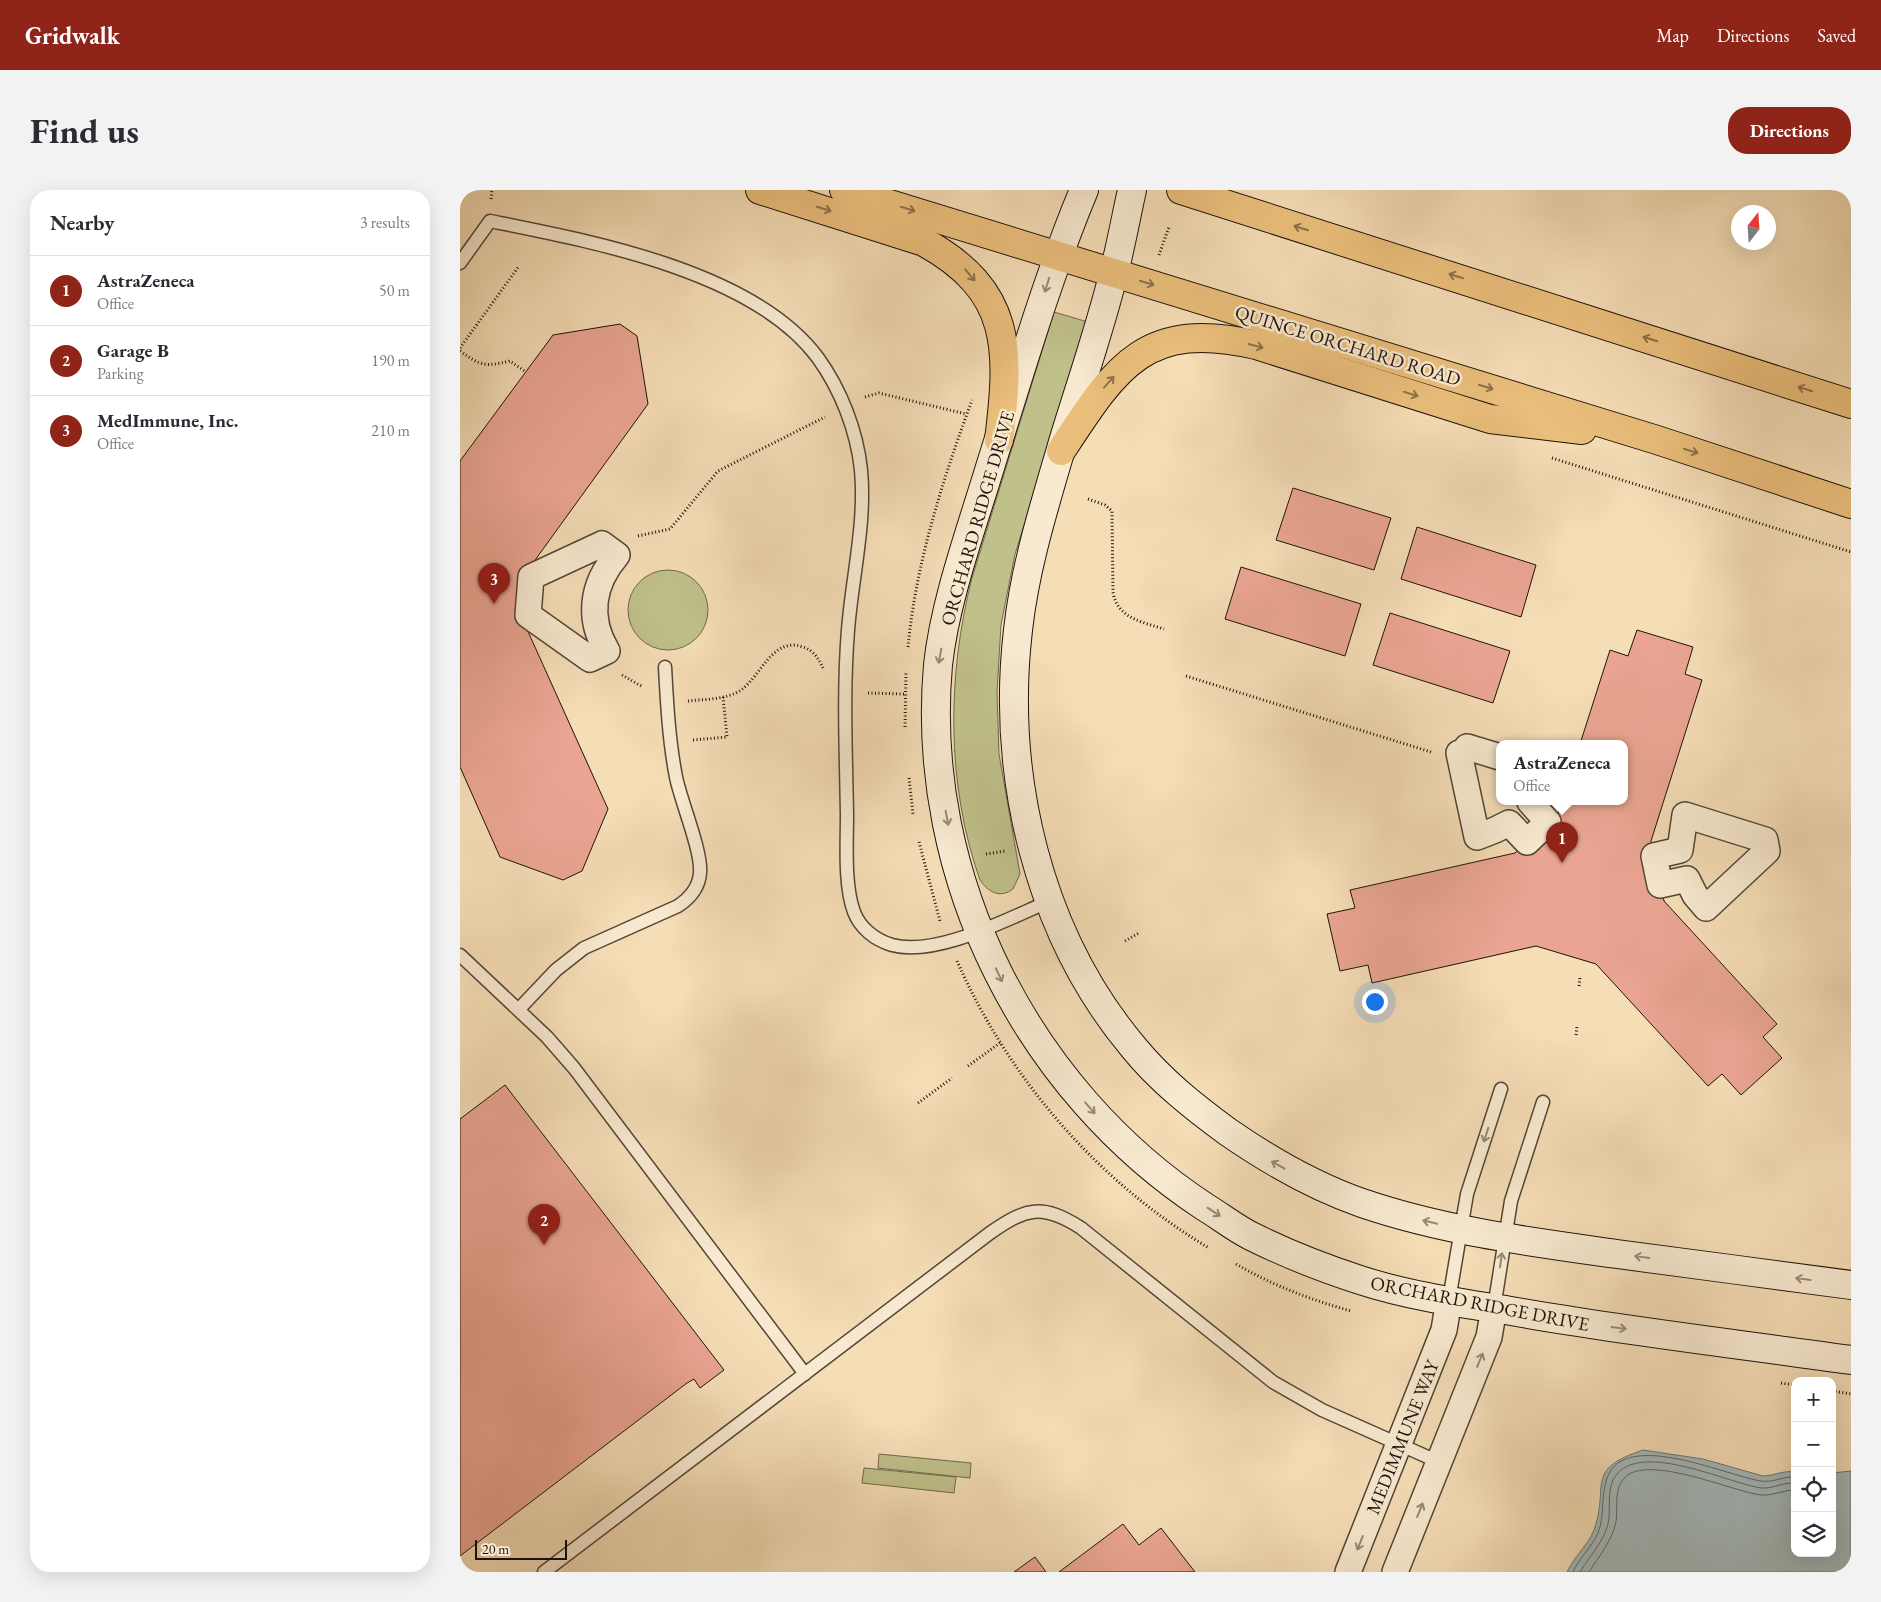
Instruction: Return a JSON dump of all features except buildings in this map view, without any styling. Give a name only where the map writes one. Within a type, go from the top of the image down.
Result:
[{"type":"main road","points":[[760,190],[924,242],[948,256],[968,272],[985,295],[1002,336],[1006,360],[999,440]]},
{"type":"main road","name":"QUINCE ORCHARD ROAD","points":[[844,190],[1657,440],[1851,504]]},
{"type":"main road","points":[[1181,190],[1851,404]]},
{"type":"main road","points":[[1061,451],[1106,385],[1127,363],[1148,349],[1199,337],[1226,338],[1256,345],[1490,418],[1657,440]]},
{"type":"street","name":"ORCHARD RIDGE DRIVE","points":[[1084,190],[1057,255],[961,562],[938,662],[936,720],[942,794],[956,859],[978,930],[1006,991],[1038,1042],[1074,1090],[1114,1135],[1174,1186],[1248,1235],[1308,1260],[1363,1281],[1448,1300],[1851,1360]]},
{"type":"street","points":[[1132,190],[1114,273],[1042,515],[1026,583],[1014,670],[1013,723],[1018,777],[1028,824],[1050,901],[1069,950],[1099,1002],[1135,1050],[1185,1100],[1261,1155],[1310,1182],[1362,1202],[1461,1229],[1505,1237],[1851,1285]]},
{"type":"street","points":[[602,544],[612,552],[617,555],[602,576],[595,598],[596,628],[607,651],[590,659],[528,614],[531,578],[602,544]]},
{"type":"street","points":[[1496,757],[1466,747],[1465,752],[1459,753],[1477,836],[1509,823],[1527,842],[1548,822],[1533,805]]},
{"type":"street","points":[[1685,815],[1765,840],[1767,851],[1706,908],[1695,895],[1686,879],[1660,885],[1654,856],[1680,850],[1685,815]]},
{"type":"street","name":"MEDIMMUNE WAY","points":[[1348,1572],[1400,1445],[1444,1330],[1448,1300]]},
{"type":"street","points":[[1396,1572],[1489,1337],[1494,1308]]},
{"type":"lane","points":[[460,263],[490,221],[608,248],[690,274],[752,300],[781,320],[818,358],[833,383],[853,431],[861,471],[858,539],[845,673],[844,733],[851,900],[854,910],[864,928],[885,942],[900,947],[922,948],[978,930],[1050,901]]},
{"type":"lane","points":[[519,1009],[556,970],[577,953],[678,906],[694,891],[700,877],[700,864],[678,785],[671,742],[665,667]]},
{"type":"lane","points":[[460,955],[519,1009],[574,1068],[805,1374]]},
{"type":"lane","points":[[1448,1300],[1467,1194],[1502,1089]]},
{"type":"lane","points":[[1494,1308],[1511,1201],[1542,1102]]},
{"type":"lane","points":[[544,1572],[1001,1226],[1017,1215],[1029,1212],[1055,1214],[1081,1228],[1251,1366],[1289,1392],[1322,1410],[1439,1462]]},
{"type":"path","points":[[1157,260],[1169,228]]},
{"type":"path","points":[[519,266],[460,349],[477,363],[486,366],[510,361],[526,372]]},
{"type":"path","points":[[861,399],[879,393],[966,414]]},
{"type":"path","points":[[908,653],[911,618],[924,553],[973,396]]},
{"type":"path","points":[[612,552],[634,537],[670,529],[718,472],[832,413]]},
{"type":"path","points":[[1088,499],[1105,505],[1112,512],[1113,592],[1117,605],[1131,618],[1164,629]]},
{"type":"path","points":[[685,701],[723,697],[741,690],[774,653],[787,645],[794,644],[807,648],[819,660],[825,676]]},
{"type":"path","points":[[602,654],[616,671],[642,685],[644,691]]},
{"type":"path","points":[[905,729],[904,694],[906,670]]},
{"type":"path","points":[[1186,676],[1460,761]]},
{"type":"path","points":[[862,693],[904,694]]},
{"type":"path","points":[[671,742],[727,737],[723,697]]},
{"type":"path","points":[[908,774],[914,819]]},
{"type":"path","points":[[918,837],[936,911],[968,986],[1000,1043],[1040,1101],[1088,1154],[1123,1186],[1156,1213],[1218,1253]]},
{"type":"path","points":[[981,855],[1013,849]]},
{"type":"path","points":[[1125,941],[1139,933]]},
{"type":"path","points":[[1579,986],[1580,978]]},
{"type":"path","points":[[1576,1035],[1577,1026]]},
{"type":"path","points":[[968,1066],[1000,1043]]},
{"type":"path","points":[[918,1103],[952,1078]]},
{"type":"path","points":[[1234,1263],[1273,1283],[1320,1303],[1358,1313]]},
{"type":"path","points":[[1776,1382],[1791,1384]]},
{"type":"path","points":[[1836,1392],[1851,1394]]},
{"type":"green space","points":[[1054,312],[1088,322],[1015,554],[1001,625],[997,692],[999,754],[1020,874],[1013,889],[999,894],[991,891],[980,880],[961,806],[956,768],[954,729],[958,653],[972,578]]},
{"type":"green space","points":[[660,570],[676,570],[697,581],[708,602],[708,618],[697,639],[676,650],[660,650],[646,644],[634,632],[628,618],[628,602],[634,588],[646,576]]},
{"type":"green space","points":[[879,1454],[971,1463],[970,1478],[878,1468]]},
{"type":"green space","points":[[864,1468],[956,1477],[954,1493],[862,1483]]},
{"type":"water","points":[[1643,1450],[1703,1459],[1763,1476],[1791,1472],[1791,1557],[1836,1557],[1836,1473],[1851,1471],[1851,1572],[1567,1572],[1594,1530],[1605,1472],[1624,1457]]},
{"type":"place","name":"MedImmune, Inc.","points":[[494,604]]},
{"type":"place","name":"AstraZeneca","points":[[1562,863]]},
{"type":"place","name":"Garage B","points":[[544,1245]]}]
